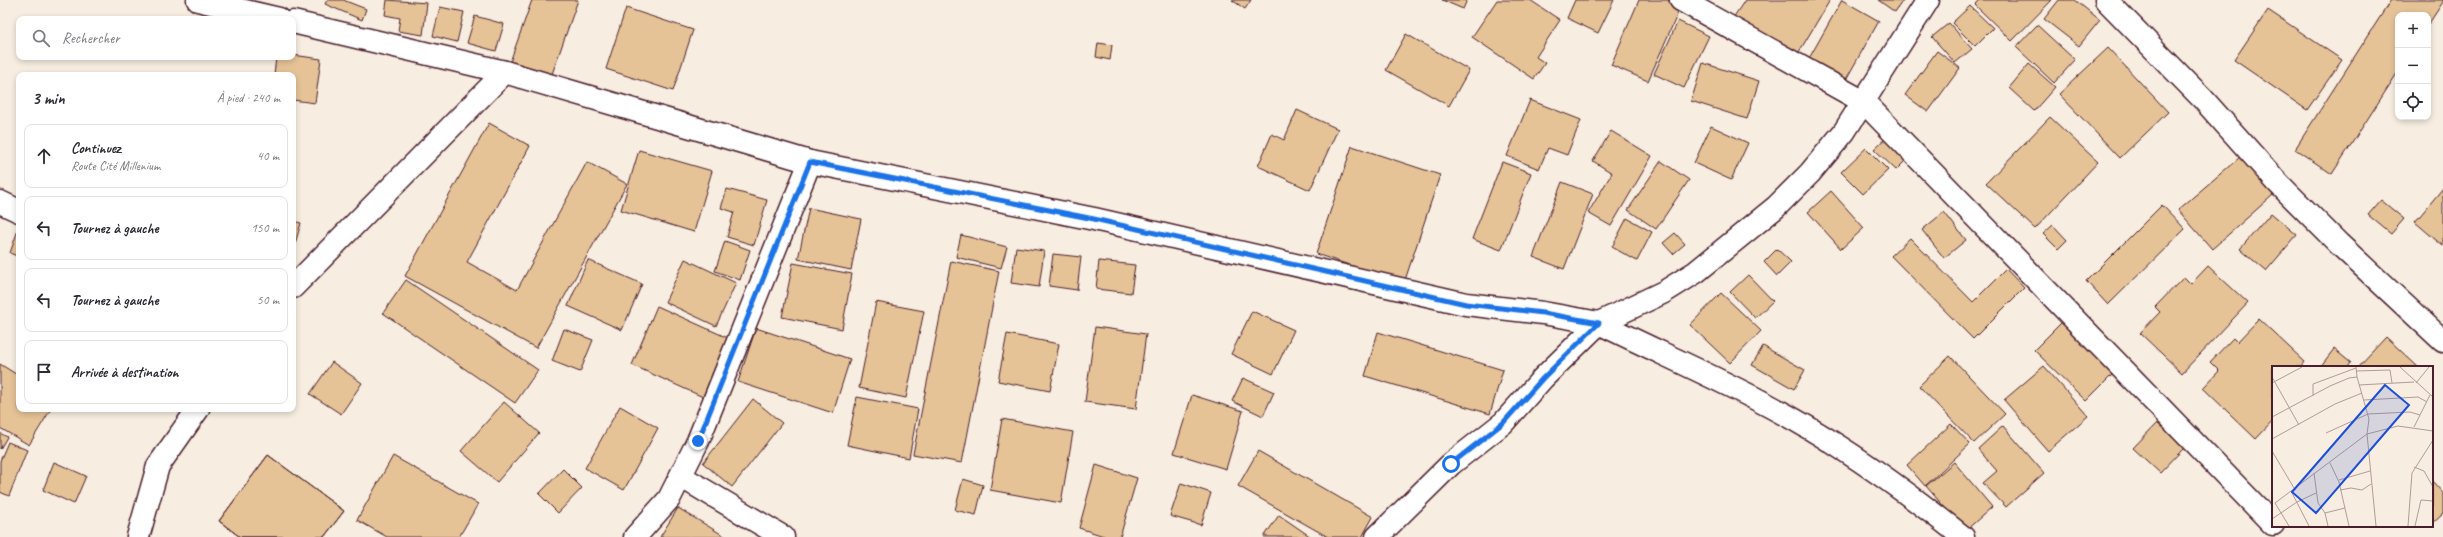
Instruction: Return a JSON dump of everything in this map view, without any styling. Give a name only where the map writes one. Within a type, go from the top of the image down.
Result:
[{"type":"street","points":[[198,0],[266,16]]},
{"type":"street","points":[[1681,0],[1864,102],[2272,523]]},
{"type":"street","points":[[1377,537],[1451,464],[1503,423],[1543,378],[1599,323],[1664,292],[1696,272],[1743,236],[1776,208],[1810,173],[1844,132],[1928,0]]},
{"type":"street","points":[[2106,0],[2202,98],[2276,182],[2390,293],[2443,341]]},
{"type":"street","points":[[296,23],[505,72],[810,162],[1094,219],[1466,304],[1543,313],[1599,323],[1768,406],[1840,447],[1909,494],[1963,537]]},
{"type":"street","points":[[296,284],[505,72]]},
{"type":"street","points":[[635,537],[669,499],[682,477],[710,415],[810,162]]},
{"type":"street","points":[[0,202],[16,210]]},
{"type":"street","points":[[138,537],[158,466],[196,412]]},
{"type":"street","points":[[682,477],[783,537]]},
{"type":"street","points":[[2276,527],[2286,537]]},
{"type":"building","points":[[327,0],[343,0],[366,9],[362,20],[325,4]]},
{"type":"building","points":[[387,0],[427,3],[423,35],[398,31],[400,18],[385,15]]},
{"type":"building","points":[[532,0],[578,0],[551,77],[510,62]]},
{"type":"building","points":[[1232,0],[1251,0],[1245,9]]},
{"type":"building","points":[[1442,0],[1467,0],[1463,9]]},
{"type":"building","points":[[1497,0],[1530,0],[1560,20],[1536,57],[1545,63],[1534,79],[1472,37]]},
{"type":"building","points":[[1575,0],[1614,0],[1598,33],[1567,18]]},
{"type":"building","points":[[1639,0],[1667,0],[1681,6],[1648,81],[1611,65]]},
{"type":"building","points":[[1745,0],[1830,0],[1796,57],[1733,18]]},
{"type":"building","points":[[1842,0],[1879,21],[1844,83],[1807,62]]},
{"type":"building","points":[[1878,0],[1903,0],[1895,12]]},
{"type":"building","points":[[1980,0],[2052,0],[2012,41],[1975,5]]},
{"type":"building","points":[[2059,0],[2075,0],[2100,20],[2079,46],[2044,19]]},
{"type":"building","points":[[2391,0],[2443,0],[2431,20],[2431,12],[2395,12],[2395,77],[2332,174],[2295,149]]},
{"type":"building","points":[[1970,6],[1993,28],[1975,46],[1952,23]]},
{"type":"building","points":[[440,7],[464,12],[457,42],[433,36]]},
{"type":"building","points":[[626,8],[693,30],[673,91],[606,69]]},
{"type":"building","points":[[2268,10],[2342,60],[2307,110],[2234,60]]},
{"type":"building","points":[[475,16],[504,24],[496,51],[467,43]]},
{"type":"building","points":[[1678,21],[1709,36],[1684,88],[1654,74]]},
{"type":"building","points":[[1949,23],[1972,49],[1955,63],[1932,37]]},
{"type":"building","points":[[2037,25],[2075,60],[2054,83],[2016,47]]},
{"type":"building","points":[[1406,34],[1469,70],[1449,106],[1386,70]]},
{"type":"building","points":[[1098,43],[1112,45],[1110,60],[1096,57]]},
{"type":"building","points":[[2108,48],[2168,112],[2120,158],[2059,94]]},
{"type":"building","points":[[1937,51],[1960,68],[1928,112],[1905,95]]},
{"type":"building","points":[[296,55],[321,59],[315,103],[296,100],[296,72],[274,72],[276,60],[296,60]]},
{"type":"building","points":[[1703,63],[1759,81],[1747,119],[1691,101]]},
{"type":"building","points":[[2029,64],[2055,87],[2034,111],[2009,88]]},
{"type":"building","points":[[1530,100],[1581,120],[1567,155],[1548,148],[1539,169],[1507,156]]},
{"type":"building","points":[[1297,110],[1338,129],[1310,190],[1258,166],[1272,134],[1284,140]]},
{"type":"building","points":[[2050,117],[2098,162],[2035,229],[1986,183]]},
{"type":"building","points":[[489,123],[530,146],[467,262],[517,290],[587,162],[627,184],[536,348],[405,276]]},
{"type":"building","points":[[1711,126],[1748,143],[1731,180],[1694,163]]},
{"type":"building","points":[[1611,131],[1652,156],[1611,226],[1588,213],[1612,173],[1593,161]]},
{"type":"building","points":[[1890,134],[1911,155],[1896,170],[1874,149]]},
{"type":"building","points":[[1352,146],[1440,175],[1404,283],[1316,254]]},
{"type":"building","points":[[1866,148],[1888,170],[1863,194],[1841,172]]},
{"type":"building","points":[[639,150],[712,171],[694,232],[621,210]]},
{"type":"building","points":[[2240,157],[2273,195],[2212,249],[2178,210]]},
{"type":"building","points":[[1661,161],[1689,180],[1656,229],[1628,210]]},
{"type":"building","points":[[1502,162],[1531,173],[1501,250],[1472,239]]},
{"type":"building","points":[[1562,182],[1593,194],[1564,269],[1533,257]]},
{"type":"building","points":[[2443,188],[2443,246],[2415,222]]},
{"type":"building","points":[[727,189],[767,200],[754,245],[727,237],[734,212],[721,208]]},
{"type":"building","points":[[1831,191],[1864,228],[1841,249],[1808,212]]},
{"type":"building","points":[[2381,200],[2404,219],[2391,234],[2368,215]]},
{"type":"building","points":[[2162,205],[2185,229],[2108,305],[2086,281]]},
{"type":"building","points":[[809,208],[861,219],[851,270],[798,259]]},
{"type":"building","points":[[1944,212],[1966,240],[1944,258],[1922,230]]},
{"type":"building","points":[[2271,213],[2297,235],[2266,271],[2240,249]]},
{"type":"building","points":[[1627,218],[1652,232],[1637,261],[1612,247]]},
{"type":"building","points":[[296,222],[301,223],[296,240]]},
{"type":"building","points":[[2053,225],[2067,240],[2058,249],[2043,234]]},
{"type":"building","points":[[1675,233],[1685,244],[1673,254],[1663,243]]},
{"type":"building","points":[[961,235],[1007,247],[1001,268],[956,257]]},
{"type":"building","points":[[16,236],[16,256],[10,253]]},
{"type":"building","points":[[1910,238],[1973,302],[2006,269],[2024,288],[1973,339],[1891,256]]},
{"type":"building","points":[[725,241],[750,250],[740,280],[715,271]]},
{"type":"building","points":[[1016,247],[1044,251],[1039,287],[1011,283]]},
{"type":"building","points":[[1777,249],[1791,262],[1777,276],[1764,262]]},
{"type":"building","points":[[1053,254],[1081,257],[1077,290],[1049,286]]},
{"type":"building","points":[[685,259],[736,283],[716,326],[665,302]]},
{"type":"building","points":[[588,260],[642,284],[622,330],[568,306]]},
{"type":"building","points":[[951,261],[999,271],[962,463],[913,454]]},
{"type":"building","points":[[1099,261],[1135,265],[1131,293],[1096,289]]},
{"type":"building","points":[[793,263],[852,274],[842,329],[782,317]]},
{"type":"building","points":[[2208,266],[2248,303],[2182,373],[2140,333],[2160,312],[2155,307],[2184,277],[2191,284]]},
{"type":"building","points":[[1748,275],[1773,301],[1755,318],[1730,292]]},
{"type":"building","points":[[406,280],[538,370],[515,403],[383,313]]},
{"type":"building","points":[[1721,293],[1761,331],[1730,363],[1690,325]]},
{"type":"building","points":[[876,302],[924,311],[906,398],[859,388]]},
{"type":"building","points":[[657,306],[728,338],[703,397],[632,365]]},
{"type":"building","points":[[1252,311],[1294,330],[1273,374],[1231,354]]},
{"type":"building","points":[[2066,318],[2118,369],[2086,401],[2034,350]]},
{"type":"building","points":[[2259,319],[2305,362],[2302,366],[2272,366],[2272,422],[2256,439],[2203,388],[2219,371],[2210,362],[2233,338],[2237,342]]},
{"type":"building","points":[[1095,327],[1146,334],[1136,409],[1085,402]]},
{"type":"building","points":[[756,328],[850,359],[833,413],[738,382]]},
{"type":"building","points":[[564,329],[593,340],[580,372],[552,361]]},
{"type":"building","points":[[1378,332],[1503,370],[1490,414],[1365,376]]},
{"type":"building","points":[[1007,334],[1059,344],[1050,391],[998,381]]},
{"type":"building","points":[[2386,337],[2417,366],[2359,366]]},
{"type":"building","points":[[1763,346],[1805,370],[1794,389],[1752,365]]},
{"type":"building","points":[[2334,349],[2351,363],[2349,366],[2321,366]]},
{"type":"building","points":[[1950,356],[2005,414],[1974,443],[1919,386]]},
{"type":"building","points":[[332,362],[362,383],[341,414],[310,394]]},
{"type":"building","points":[[0,364],[16,374],[16,412],[49,412],[29,445],[0,428]]},
{"type":"building","points":[[2044,366],[2088,416],[2048,451],[2004,400]]},
{"type":"building","points":[[1243,378],[1274,392],[1263,416],[1232,401]]},
{"type":"building","points":[[1192,395],[1243,411],[1226,469],[1174,453]]},
{"type":"building","points":[[857,397],[918,409],[909,458],[847,445]]},
{"type":"building","points":[[753,399],[782,423],[732,487],[703,463]]},
{"type":"building","points":[[504,402],[539,433],[497,482],[461,451]]},
{"type":"building","points":[[620,406],[658,428],[624,490],[585,468]]},
{"type":"building","points":[[1002,419],[1073,432],[1061,503],[990,490]]},
{"type":"building","points":[[2157,423],[2184,448],[2160,473],[2133,448]]},
{"type":"building","points":[[1951,424],[1970,444],[1925,486],[1907,465]]},
{"type":"building","points":[[2003,426],[2044,473],[2006,507],[1983,483],[1997,471],[1978,449]]},
{"type":"building","points":[[0,433],[7,437],[0,449]]},
{"type":"building","points":[[8,442],[27,450],[9,496],[0,492],[0,461]]},
{"type":"building","points":[[1258,451],[1373,517],[1362,537],[1328,537],[1238,486]]},
{"type":"building","points":[[268,455],[344,511],[324,537],[240,537],[219,521]]},
{"type":"building","points":[[268,455],[344,511],[324,537],[240,537],[219,521]]},
{"type":"building","points":[[393,456],[478,504],[459,537],[387,537],[357,520]]},
{"type":"building","points":[[54,462],[86,476],[74,504],[43,490]]},
{"type":"building","points":[[1954,462],[1992,507],[1965,531],[1926,486]]},
{"type":"building","points":[[1096,465],[1137,478],[1120,537],[1107,537],[1079,528]]},
{"type":"building","points":[[563,469],[582,488],[558,513],[539,494]]},
{"type":"building","points":[[963,479],[983,485],[976,515],[955,510]]},
{"type":"building","points":[[2433,482],[2443,493],[2443,514],[2433,523]]},
{"type":"building","points":[[1181,483],[1211,493],[1201,525],[1170,516]]},
{"type":"building","points":[[678,508],[726,537],[660,537]]},
{"type":"building","points":[[1279,515],[1311,537],[1264,537]]},
{"type":"route","points":[[698,441],[710,415],[810,162],[1094,219],[1466,304],[1543,313],[1599,323],[1543,378],[1503,423],[1451,464]]}]
